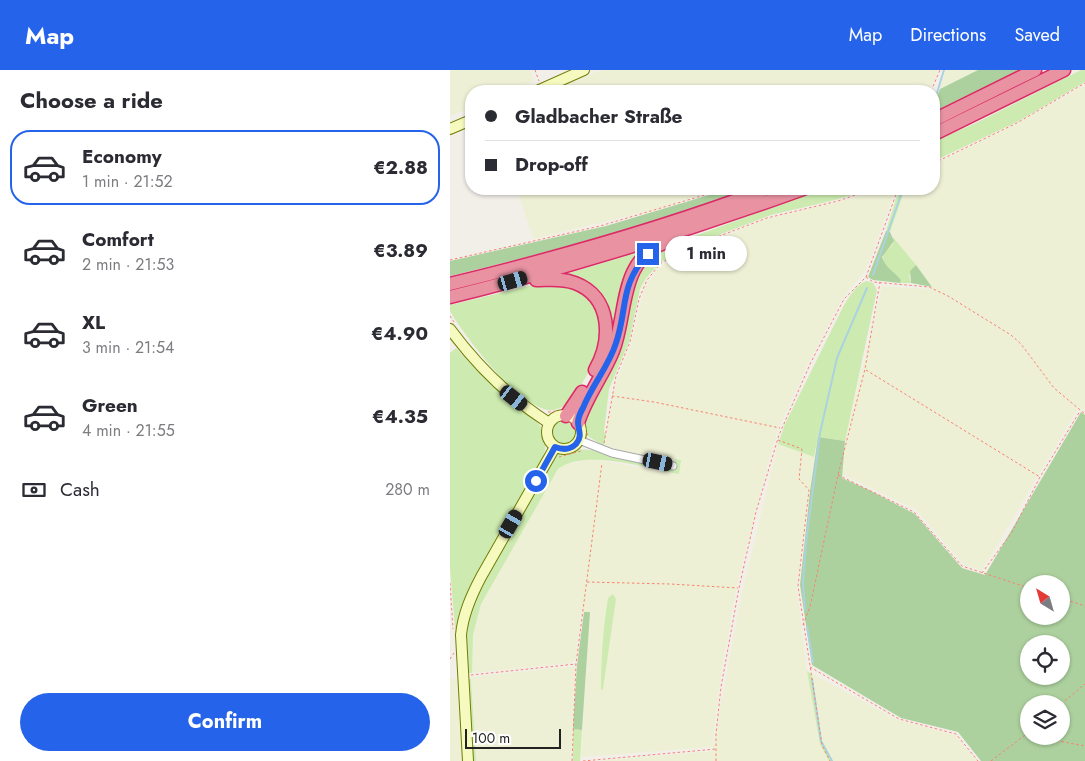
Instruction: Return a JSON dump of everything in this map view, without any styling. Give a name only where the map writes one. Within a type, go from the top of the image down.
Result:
[{"type":"highway","points":[[940,117],[1035,70]]},
{"type":"highway","points":[[940,131],[1064,70]]},
{"type":"highway","points":[[450,284],[517,268],[667,224],[750,195]]},
{"type":"highway","points":[[450,297],[613,253],[706,224],[786,195]]},
{"type":"highway","points":[[574,415],[616,342],[625,294],[636,268],[656,248],[706,224]]},
{"type":"highway","points":[[513,281],[565,280],[575,282],[588,290],[600,304],[606,321],[607,331],[604,348],[574,415]]},
{"type":"main road","points":[[550,85],[584,70]]},
{"type":"main road","points":[[450,129],[465,123]]},
{"type":"main road","points":[[453,327],[466,350],[501,387],[529,410],[549,423]]},
{"type":"main road","points":[[468,761],[461,635],[463,621],[470,598],[557,452],[560,449],[571,448],[582,442],[574,415],[557,417],[549,423],[547,436],[557,452]]},
{"type":"street","points":[[582,442],[604,450],[673,466]]},
{"type":"path","points":[[535,70],[538,85]]},
{"type":"path","points":[[934,85],[940,70]]},
{"type":"path","points":[[940,160],[1017,123],[1085,83]]},
{"type":"path","points":[[450,260],[609,223],[705,195]]},
{"type":"path","points":[[604,450],[611,396],[616,376],[630,342],[642,289],[662,263],[688,248],[768,218],[856,195]]},
{"type":"path","points":[[716,761],[721,687],[739,588],[756,512],[777,440],[811,362],[844,299],[866,277],[896,195]]},
{"type":"path","points":[[866,277],[873,282],[929,287],[948,296],[1012,335],[1054,388],[1085,414]]},
{"type":"path","points":[[803,624],[810,607],[838,475],[865,369],[880,282]]},
{"type":"path","points":[[450,316],[453,327]]},
{"type":"path","points":[[865,369],[1040,477]]},
{"type":"path","points":[[611,396],[654,402],[781,428]]},
{"type":"path","points":[[547,412],[567,407],[574,415],[586,418],[585,428],[588,436],[582,442],[581,451],[557,452]]},
{"type":"path","points":[[982,573],[1012,532],[1040,477],[1080,410]]},
{"type":"path","points":[[777,440],[802,449],[799,479],[809,490],[798,586],[822,745],[830,761]]},
{"type":"path","points":[[572,761],[576,664],[602,463]]},
{"type":"path","points":[[838,475],[914,512],[962,566],[1020,585]]},
{"type":"path","points":[[587,582],[739,588]]},
{"type":"path","points":[[450,583],[453,635]]},
{"type":"path","points":[[1070,601],[1085,606]]},
{"type":"path","points":[[450,659],[454,652]]},
{"type":"path","points":[[463,674],[576,664]]},
{"type":"path","points":[[810,667],[899,719],[956,734],[978,761]]},
{"type":"path","points":[[1070,696],[1085,684]]},
{"type":"path","points":[[991,761],[1020,739]]},
{"type":"path","points":[[1070,743],[1085,746]]},
{"type":"path","points":[[583,761],[716,749]]},
{"type":"green space","points":[[450,70],[530,70],[534,81],[525,85],[465,85],[465,110],[450,116]]},
{"type":"green space","points":[[601,70],[938,70],[931,85],[565,85]]},
{"type":"green space","points":[[946,70],[978,70],[940,89]]},
{"type":"green space","points":[[978,70],[1022,70],[940,109],[940,89]]},
{"type":"green space","points":[[1081,70],[1085,70],[1085,82],[1019,121],[940,158],[940,138],[976,123]]},
{"type":"green space","points":[[1085,85],[1085,412],[1079,407],[982,571],[964,565],[915,509],[843,475],[845,441],[882,286],[930,289],[932,287],[890,232],[903,195],[940,195],[940,161],[1018,123]]},
{"type":"green space","points":[[519,195],[700,195],[657,209],[533,239]]},
{"type":"green space","points":[[709,195],[733,195],[602,237],[450,276],[450,261],[606,226]]},
{"type":"green space","points":[[807,195],[851,195],[771,215],[692,245],[661,262],[646,278],[640,289],[629,342],[609,389],[604,446],[586,435],[582,422],[642,267],[662,248]]},
{"type":"green space","points":[[860,195],[894,195],[866,270],[842,299],[807,366],[779,428],[737,585],[722,668],[712,747],[581,757],[590,612],[581,612],[576,659],[572,663],[472,673],[473,635],[481,604],[558,469],[563,465],[591,459],[679,474],[681,460],[635,454],[604,446],[613,390],[631,344],[645,286],[657,270],[693,248],[767,219]]},
{"type":"green space","points":[[897,195],[903,195],[890,232],[886,231]]},
{"type":"green space","points":[[886,231],[890,232],[894,241],[882,257],[888,267],[901,280],[900,283],[873,280],[868,277]]},
{"type":"green space","points":[[893,237],[916,265],[909,276],[911,283],[900,283],[901,280],[884,262],[884,253],[893,244]]},
{"type":"green space","points":[[649,249],[642,257],[615,338],[600,364],[605,310],[559,276]]},
{"type":"green space","points":[[916,265],[932,287],[911,283],[910,271]]},
{"type":"green space","points":[[867,281],[873,283],[877,290],[845,441],[818,437],[814,457],[778,444],[785,424],[844,305],[856,288]]},
{"type":"green space","points":[[560,283],[590,297],[603,326],[595,361],[569,406],[547,410],[522,397],[509,386],[473,345],[450,311],[450,305],[537,284]]},
{"type":"green space","points":[[456,348],[494,387],[540,425],[546,441],[544,454],[538,468],[483,565],[458,641],[456,640],[450,569],[450,353]]},
{"type":"green space","points":[[1081,412],[1085,415],[1085,761],[981,761],[958,732],[901,718],[812,665],[800,585],[818,437],[845,441],[842,478],[915,514],[962,568],[985,575]]},
{"type":"green space","points":[[564,420],[572,424],[576,432],[572,440],[564,444],[556,440],[552,432],[556,424]]},
{"type":"green space","points":[[778,444],[814,457],[797,588],[807,671],[898,720],[955,735],[977,761],[595,761],[712,751],[741,597]]},
{"type":"green space","points":[[574,449],[591,450],[646,465],[674,469],[675,459],[681,460],[679,474],[634,464],[599,460],[583,460],[569,463],[558,469],[481,604],[473,635],[472,673],[466,673],[465,636],[473,598],[551,461],[560,453]]},
{"type":"green space","points":[[613,594],[616,599],[603,689],[601,690],[605,621],[608,598]]},
{"type":"green space","points":[[584,612],[590,612],[582,730],[573,729],[577,665]]},
{"type":"green space","points":[[575,666],[571,761],[476,761],[471,677]]},
{"type":"green space","points":[[807,671],[811,674],[822,742],[833,761],[829,761],[820,744]]},
{"type":"green space","points":[[450,678],[460,683],[465,761],[450,761]]},
{"type":"green space","points":[[466,679],[471,679],[476,761],[471,761]]},
{"type":"green space","points":[[573,729],[582,730],[580,761],[573,761]]},
{"type":"waterway","points":[[939,85],[944,70]]},
{"type":"waterway","points":[[873,275],[901,195]]},
{"type":"waterway","points":[[805,610],[803,583],[806,543],[820,433],[837,358],[867,288]]},
{"type":"waterway","points":[[807,627],[813,662]]},
{"type":"waterway","points":[[812,679],[821,741],[832,761]]},
{"type":"route","points":[[536,481],[555,447],[560,449],[571,448],[579,440],[580,427],[578,423],[583,407],[612,355],[618,335],[625,294],[636,268],[648,254]]}]
